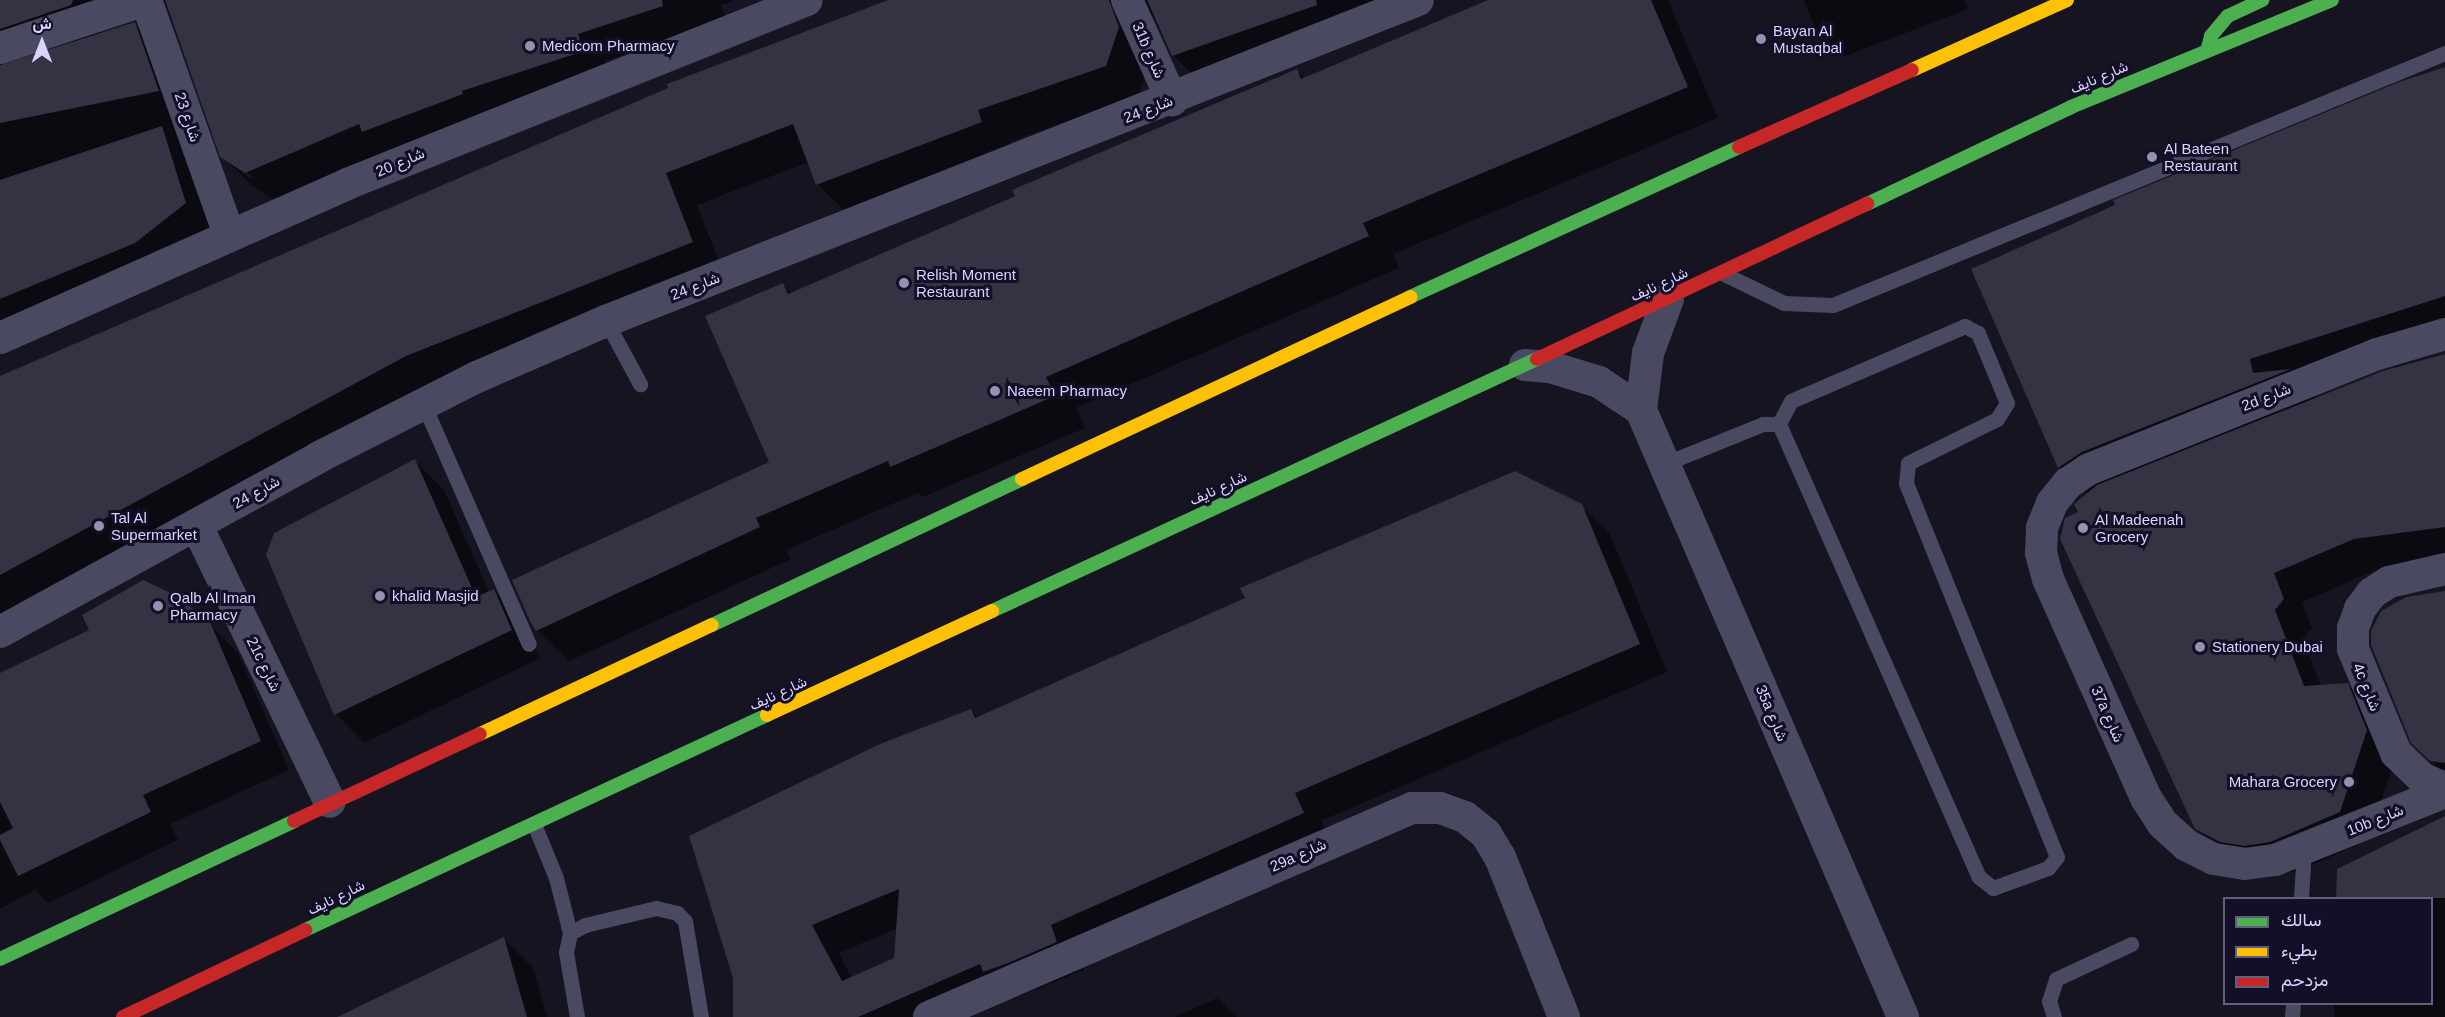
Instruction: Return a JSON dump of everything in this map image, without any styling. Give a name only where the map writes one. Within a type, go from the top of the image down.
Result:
[{"type":"main road","points":[[0,959],[330,802],[1474,267],[2067,0]]},
{"type":"main road","points":[[2208,48],[2211,36],[2228,16],[2263,0]]},
{"type":"main road","name":"شارع نايف","points":[[123,1017],[1525,365],[2071,106],[2208,48],[2332,0]]},
{"type":"street","points":[[0,48],[146,0]]},
{"type":"street","name":"شارع 23","points":[[146,0],[229,235]]},
{"type":"street","name":"شارع 20","points":[[0,338],[229,235],[582,87],[807,0]]},
{"type":"street","name":"31b شارع","points":[[1127,0],[1172,100]]},
{"type":"street","name":"شارع 24","points":[[0,632],[423,403],[606,321],[1172,100],[1418,0]]},
{"type":"street","name":"35a شارع","points":[[1668,298],[1648,352],[1641,410],[1903,1017]]},
{"type":"street","name":"2d شارع","points":[[2089,469],[2377,354],[2445,333]]},
{"type":"street","points":[[1525,365],[1550,367],[1599,382],[1641,410]]},
{"type":"street","name":"37a شارع","points":[[2089,469],[2068,483],[2052,503],[2042,528],[2041,553],[2048,579],[2146,798],[2163,824],[2186,845],[2214,859],[2245,864],[2265,862],[2304,848]]},
{"type":"street","name":"21c شارع","points":[[197,526],[330,802]]},
{"type":"street","name":"4c شارع","points":[[2445,569],[2389,582],[2372,593],[2353,628],[2358,668],[2396,753],[2423,779],[2445,788]]},
{"type":"street","name":"4c شارع","points":[[2378,819],[2393,787],[2396,753]]},
{"type":"street","name":"10b شارع","points":[[2304,848],[2445,792]]},
{"type":"street","name":"29a شارع","points":[[929,1017],[1412,808],[1440,808],[1465,817],[1486,834],[1500,857],[1564,1017]]},
{"type":"lane","points":[[1722,272],[1784,303],[1833,306],[2445,53]]},
{"type":"lane","points":[[606,321],[640,384]]},
{"type":"lane","points":[[1965,327],[1978,333],[2007,403],[1997,419],[1908,462],[1906,483],[2057,857],[2048,868],[1993,888],[1979,877],[1779,424],[1791,402],[1965,327]]},
{"type":"lane","points":[[423,403],[529,644]]},
{"type":"lane","points":[[1664,464],[1763,424],[1779,424]]},
{"type":"lane","points":[[534,824],[556,878],[570,933],[566,952],[577,1017]]},
{"type":"lane","points":[[2301,897],[2304,848]]},
{"type":"lane","points":[[570,933],[585,925],[656,908],[677,913],[688,931],[701,1017]]},
{"type":"lane","points":[[2054,1017],[2049,1001],[2056,979],[2132,944]]},
{"type":"building","points":[[0,0],[73,0],[71,5],[0,29]]},
{"type":"building","points":[[165,0],[662,0],[663,6],[578,34],[584,51],[462,91],[463,94],[362,132],[359,124],[245,173],[220,157]]},
{"type":"building","points":[[888,0],[1109,0],[1119,27],[1106,66],[978,110],[982,122],[816,185],[793,124],[666,173],[693,242],[406,356],[0,575],[0,376],[668,88],[667,84]]},
{"type":"building","points":[[1147,0],[1316,0],[1317,5],[1172,56]]},
{"type":"building","points":[[1488,0],[1651,0],[1688,87],[1363,223],[1369,236],[1046,377],[1055,396],[890,467],[888,461],[756,518],[760,527],[536,631],[512,580],[769,462],[705,316],[783,283],[788,294],[1015,196],[1012,190],[1297,69],[1301,79]]},
{"type":"building","points":[[135,22],[159,91],[0,123],[0,65]]},
{"type":"building","points":[[2445,67],[2445,296],[2250,359],[2253,373],[2291,369],[2082,452],[2058,468],[1971,269],[2115,205],[2113,200],[2399,82]]},
{"type":"building","points":[[162,126],[186,203],[135,243],[0,299],[0,180]]},
{"type":"building","name":"Stationery Dubai","points":[[2445,354],[2445,527],[2354,539],[2274,573],[2284,599],[2275,610],[2304,686],[2348,683],[2367,730],[2340,812],[2270,842],[2245,846],[2220,842],[2195,829],[2060,539],[2065,518],[2078,512],[2074,504],[2097,485],[2383,371]]},
{"type":"building","name":"khalid Masjid","points":[[415,459],[476,597],[494,589],[512,630],[334,715],[266,555],[274,533]]},
{"type":"building","points":[[1515,471],[1582,504],[1640,644],[1295,793],[1304,813],[1051,925],[1057,942],[1008,963],[983,972],[980,964],[858,1017],[733,1017],[733,978],[689,836],[880,744],[971,709],[975,718],[1245,598],[1240,588]],"holes":[[[899,889],[894,958],[842,981],[812,925]]]},
{"type":"building","points":[[143,580],[175,595],[210,622],[261,741],[143,795],[151,812],[18,876],[0,840],[0,835],[13,828],[0,802],[0,673],[89,630],[82,615]]},
{"type":"building","points":[[2445,591],[2445,763],[2430,761],[2411,743],[2371,645],[2371,631],[2381,611],[2406,597]]},
{"type":"building","points":[[2445,816],[2445,898],[2336,897],[2337,869]]},
{"type":"building","points":[[504,937],[527,1017],[337,1017]]},
{"type":"traffic: fast","points":[[2208,48],[2211,36],[2228,16],[2263,0]]},
{"type":"traffic: fast","points":[[1867,204],[2071,107],[2332,0]]},
{"type":"traffic: fast","points":[[1410,297],[1739,147]]},
{"type":"traffic: fast","points":[[992,611],[1537,359]]},
{"type":"traffic: fast","points":[[712,625],[1022,479]]},
{"type":"traffic: fast","points":[[305,930],[767,715]]},
{"type":"traffic: fast","points":[[0,959],[294,821]]},
{"type":"traffic: slow","points":[[1912,70],[2067,0]]},
{"type":"traffic: slow","points":[[1022,479],[1410,297]]},
{"type":"traffic: slow","points":[[767,715],[992,611]]},
{"type":"traffic: slow","points":[[480,734],[712,625]]},
{"type":"traffic: jam","points":[[1739,147],[1912,70]]},
{"type":"traffic: jam","points":[[1537,359],[1867,204]]},
{"type":"traffic: jam","points":[[294,821],[480,734]]},
{"type":"traffic: jam","points":[[123,1017],[305,930]]},
{"type":"place","name":"Bayan Al Mustaqbal","points":[[1761,39]]},
{"type":"place","name":"Medicom Pharmacy","points":[[530,46]]},
{"type":"place","name":"Al Bateen Restaurant","points":[[2152,157]]},
{"type":"place","name":"Relish Moment Restaurant","points":[[904,283]]},
{"type":"place","name":"Naeem Pharmacy","points":[[995,391]]},
{"type":"place","name":"Tal Al Supermarket","points":[[99,526]]},
{"type":"place","name":"Al Madeenah Grocery","points":[[2083,528]]},
{"type":"place","name":"khalid Masjid","points":[[380,596]]},
{"type":"place","name":"Qalb Al Iman Pharmacy","points":[[158,606]]},
{"type":"place","name":"Stationery Dubai","points":[[2200,647]]},
{"type":"place","name":"Mahara Grocery","points":[[2349,782]]}]
